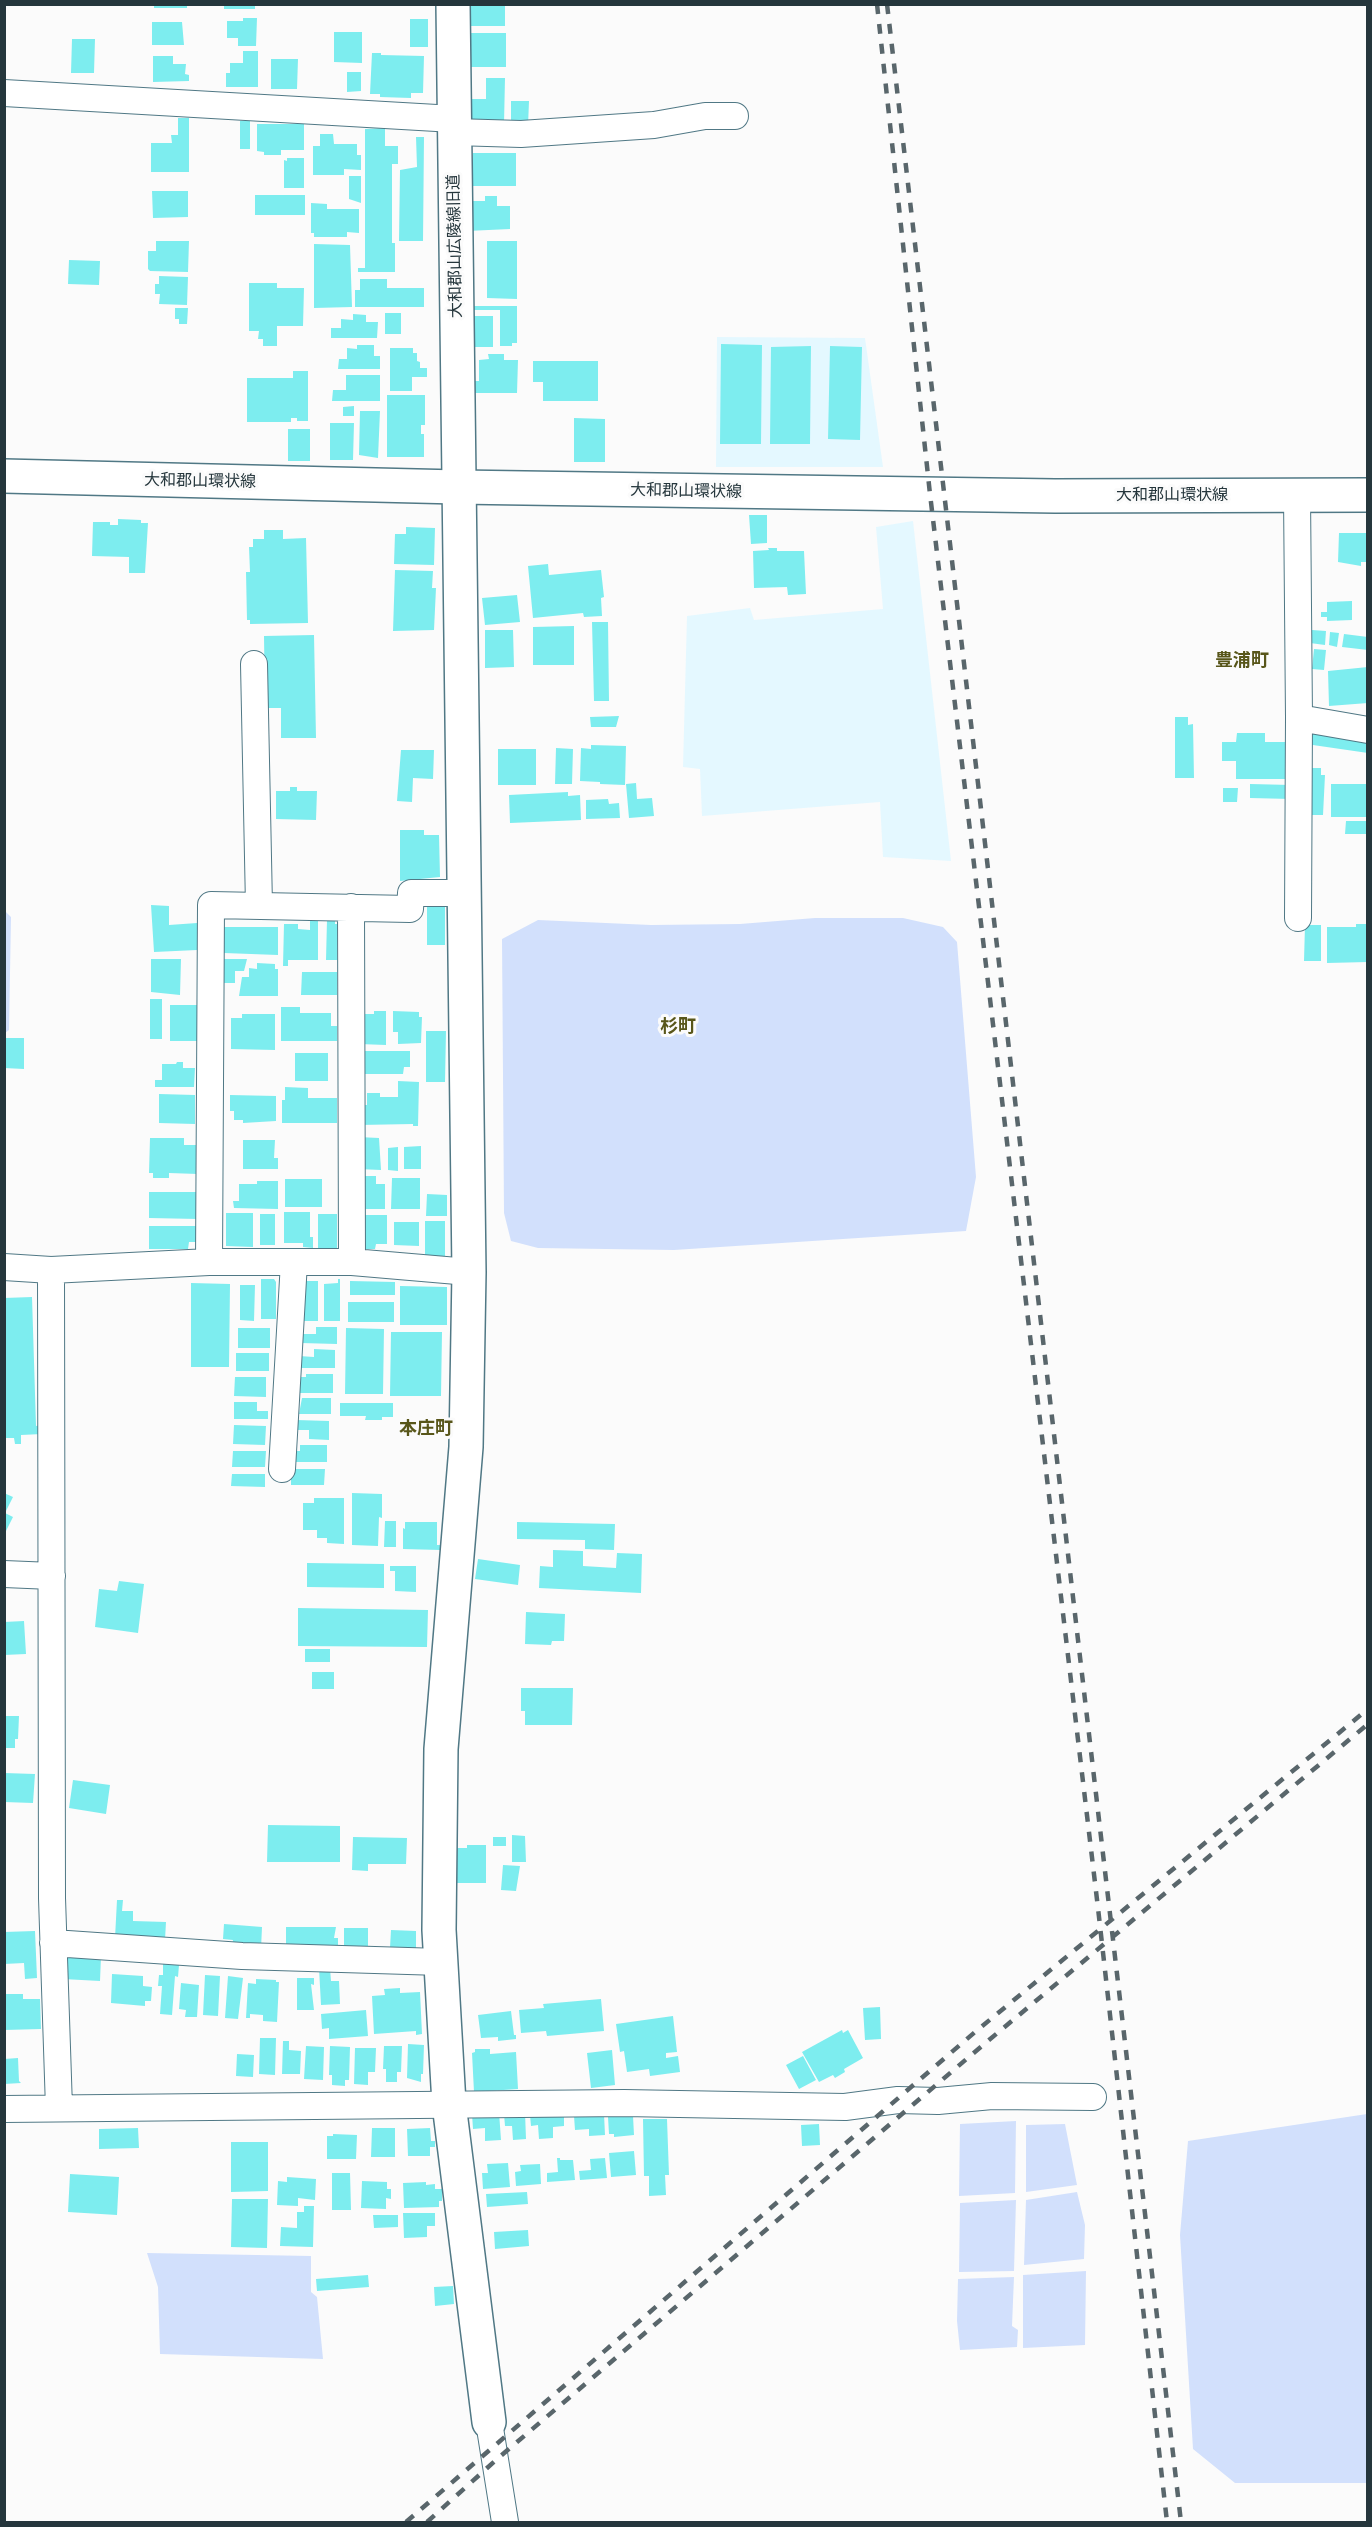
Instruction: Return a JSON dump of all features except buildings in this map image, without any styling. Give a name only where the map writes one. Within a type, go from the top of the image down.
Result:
[{"type":"street","name":"大和郡山広陵線旧道","points":[[453,4],[469,1272],[466,1447],[441,1749],[439,1845],[441,1962],[449,2104],[489,2422]]},
{"type":"street","points":[[4,93],[454,126],[522,134],[654,125],[705,116],[735,116]]},
{"type":"street","name":"大和郡山環状線","points":[[4,476],[458,487],[1055,496],[1368,495]]},
{"type":"street","points":[[1297,495],[1298,918]]},
{"type":"street","points":[[254,664],[259,906]]},
{"type":"street","points":[[1299,718],[1368,730]]},
{"type":"street","points":[[209,1263],[211,905],[410,909],[411,893],[464,893]]},
{"type":"street","points":[[351,907],[352,1262]]},
{"type":"street","points":[[282,1469],[294,1262]]},
{"type":"street","points":[[4,1267],[51,1269],[209,1263],[352,1262],[469,1272]]},
{"type":"street","points":[[51,1269],[53,1942],[59,2108]]},
{"type":"street","points":[[4,1574],[52,1576]]},
{"type":"street","points":[[53,1942],[242,1956],[441,1962]]},
{"type":"street","points":[[4,2109],[624,2103],[825,2108],[898,2100],[938,2101],[992,2096],[1093,2097]]},
{"type":"street","points":[[489,2422],[505,2523]]},
{"type":"shaded area","points":[[717,337],[865,338],[883,467],[716,467]]},
{"type":"shaded area","points":[[913,521],[951,861],[883,857],[880,802],[702,816],[700,769],[683,767],[687,616],[750,608],[754,620],[883,609],[876,527]]},
{"type":"water","points":[[5,911],[11,917],[9,1030],[5,1033]]},
{"type":"water","points":[[815,918],[903,918],[943,927],[957,942],[976,1177],[966,1231],[674,1250],[538,1248],[511,1241],[504,1213],[502,939],[538,920],[651,925],[740,924]]},
{"type":"water","points":[[1367,2114],[1367,2483],[1235,2483],[1193,2449],[1180,2235],[1188,2141]]},
{"type":"water","points":[[1016,2121],[1015,2193],[959,2196],[960,2124]]},
{"type":"water","points":[[1065,2124],[1077,2185],[1026,2192],[1026,2125]]},
{"type":"water","points":[[1077,2192],[1085,2225],[1084,2259],[1024,2265],[1026,2200]]},
{"type":"water","points":[[1016,2200],[1014,2271],[959,2272],[960,2203]]},
{"type":"water","points":[[147,2253],[311,2256],[311,2292],[317,2297],[323,2359],[160,2354],[158,2287]]},
{"type":"water","points":[[1086,2271],[1085,2345],[1023,2348],[1023,2275]]},
{"type":"water","points":[[1014,2277],[1012,2326],[1018,2330],[1017,2347],[960,2350],[957,2321],[958,2279]]},
{"type":"railway","points":[[877,4],[930,494],[1098,1908],[1167,2522]]},
{"type":"railway","points":[[887,4],[1181,2522]]},
{"type":"railway","points":[[406,2522],[975,2032],[1368,1709]]},
{"type":"railway","points":[[427,2522],[496,2460],[983,2045],[1368,1724]]},
{"type":"district","name":"豊浦町","points":[[1242,661]]},
{"type":"district","name":"杉町","points":[[678,1027]]},
{"type":"district","name":"本庄町","points":[[426,1429]]}]
